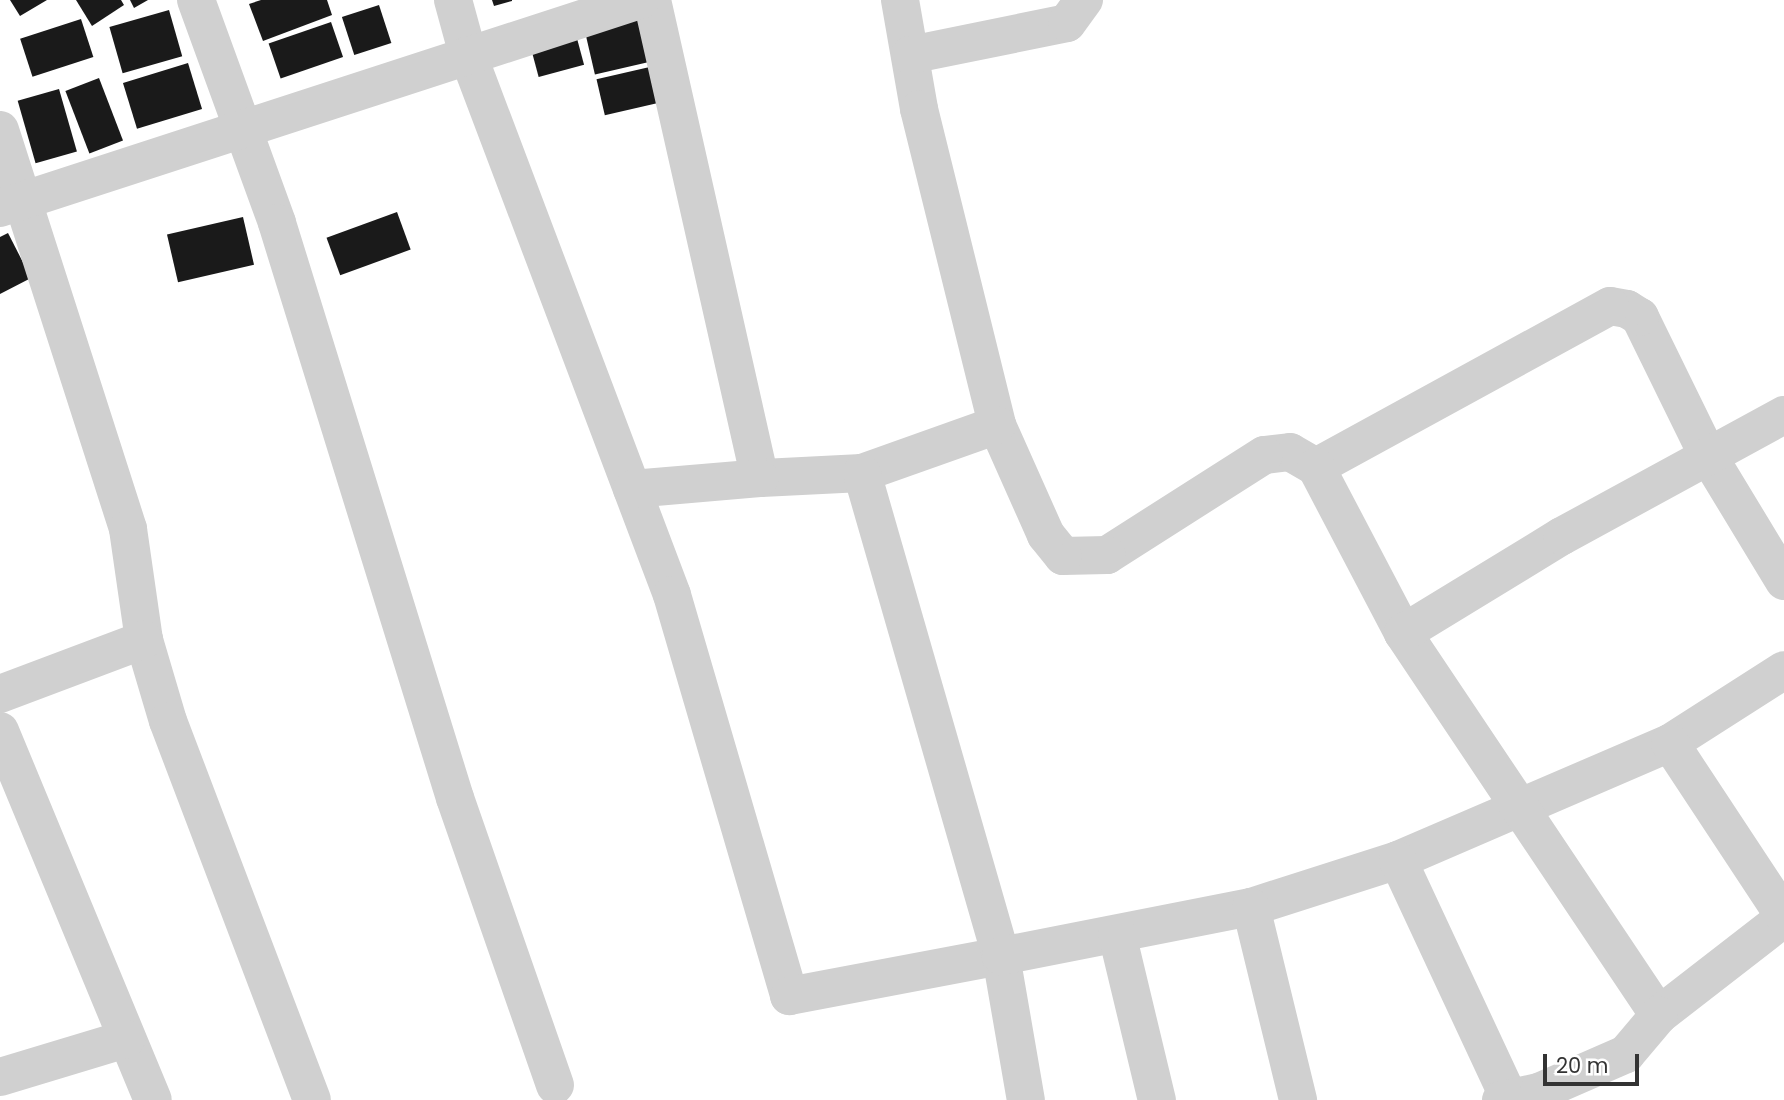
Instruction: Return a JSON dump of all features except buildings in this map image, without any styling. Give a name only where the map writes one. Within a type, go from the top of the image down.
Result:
[{"type":"street","points":[[195,0],[245,132],[351,451],[455,798],[555,1085]]},
{"type":"street","points":[[453,0],[468,55],[672,595],[789,996],[1251,906],[1398,860],[1670,743],[1784,670]]},
{"type":"street","points":[[12,203],[245,132],[468,55],[640,0]]},
{"type":"street","points":[[652,0],[760,478]]},
{"type":"street","points":[[900,0],[909,55],[997,425],[1046,535],[1063,556],[1107,555],[1264,455],[1290,452],[1316,467],[1403,633],[1516,809],[1659,1015]]},
{"type":"street","points":[[909,55],[1068,23],[1084,0]]},
{"type":"street","points":[[0,130],[12,203],[128,529],[144,639],[253,956],[312,1100]]},
{"type":"street","points":[[1316,467],[1610,306],[1640,317],[1707,454],[1784,582]]},
{"type":"street","points":[[1403,633],[1707,454],[1784,415]]},
{"type":"street","points":[[632,489],[862,473],[997,425]]},
{"type":"street","points":[[862,473],[1001,956],[1026,1100]]},
{"type":"street","points":[[0,694],[144,639]]},
{"type":"street","points":[[0,731],[153,1100]]},
{"type":"street","points":[[1398,860],[1523,1098],[1626,1054],[1659,1015],[1784,917],[1670,743]]},
{"type":"street","points":[[1251,906],[1298,1100]]},
{"type":"street","points":[[1117,934],[1157,1100]]},
{"type":"street","points":[[0,1077],[126,1039]]}]
